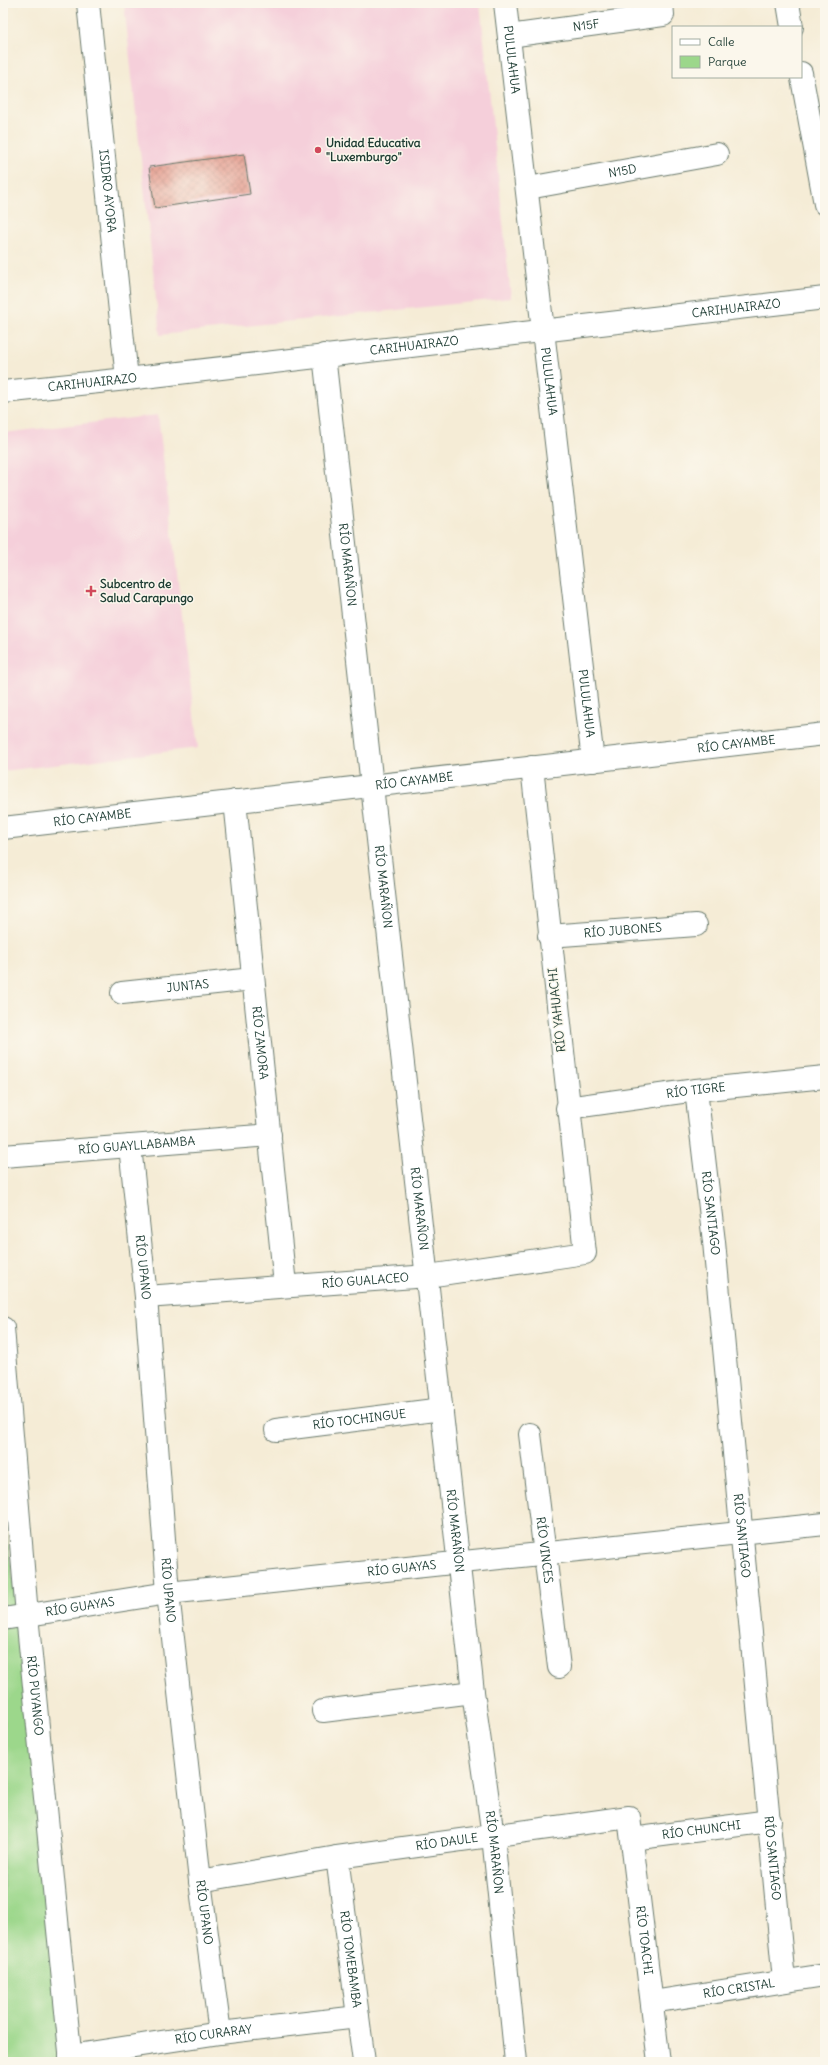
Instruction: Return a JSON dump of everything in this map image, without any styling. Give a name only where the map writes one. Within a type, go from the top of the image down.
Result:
[{"type":"street","name":"ISIDRO AYORA","points":[[88,3],[127,379]]},
{"type":"street","name":"PULULAHUA","points":[[505,3],[528,188],[593,761]]},
{"type":"street","points":[[788,3],[792,26]]},
{"type":"street","name":"N15F","points":[[509,36],[662,9]]},
{"type":"street","points":[[802,78],[825,204]]},
{"type":"street","name":"N15D","points":[[528,188],[717,154]]},
{"type":"street","name":"CARIHUAIRAZO","points":[[3,392],[825,298]]},
{"type":"street","name":"RÍO MARAÑON","points":[[324,355],[428,1276],[473,1692],[493,1836],[516,2062]]},
{"type":"street","name":"RÍO CAYAMBE","points":[[3,828],[372,784],[593,761],[825,734]]},
{"type":"street","name":"RÍO YAHUACHI","points":[[532,767],[549,936],[585,1253]]},
{"type":"street","name":"RÍO ZAMORA","points":[[235,801],[285,1285]]},
{"type":"street","name":"RÍO JUBONES","points":[[549,936],[696,925]]},
{"type":"street","name":"JUNTAS","points":[[122,993],[253,979]]},
{"type":"street","name":"RÍO TIGRE","points":[[568,1108],[696,1090],[825,1077]]},
{"type":"street","name":"RÍO SANTIAGO","points":[[696,1090],[714,1242],[784,1981]]},
{"type":"street","name":"RÍO GUAYLLABAMBA","points":[[3,1156],[270,1136]]},
{"type":"street","name":"RÍO UPANO","points":[[130,1146],[146,1297],[168,1593],[200,1881],[220,2033]]},
{"type":"street","name":"RÍO GUALACEO","points":[[146,1297],[285,1285],[428,1276],[585,1253]]},
{"type":"street","name":"RÍO PUYANGO","points":[[3,1328],[27,1615],[70,2059]]},
{"type":"street","name":"RÍO TOCHINGUE","points":[[276,1430],[442,1409]]},
{"type":"street","name":"RÍO VINCES","points":[[530,1434],[543,1553],[559,1667]]},
{"type":"street","name":"RÍO GUAYAS","points":[[3,1619],[168,1593],[459,1561],[825,1524]]},
{"type":"street","points":[[323,1711],[473,1692]]},
{"type":"street","name":"RÍO CHUNCHI","points":[[630,1828],[770,1821]]},
{"type":"street","name":"RÍO DAULE","points":[[200,1881],[337,1857],[493,1836],[630,1828]]},
{"type":"street","name":"RÍO TOACHI","points":[[630,1828],[659,2062]]},
{"type":"street","name":"RÍO TOMEBAMBA","points":[[337,1857],[364,2062]]},
{"type":"street","name":"RÍO CRISTAL","points":[[652,2002],[825,1975]]},
{"type":"street","name":"RÍO CURARAY","points":[[70,2059],[220,2033],[358,2018]]},
{"type":"shaded area","name":"Unidad Educativa \"Luxemburgo\"","points":[[124,3],[480,3],[511,298],[160,335]]},
{"type":"shaded area","name":"Subcentro de Salud Carapungo","points":[[158,415],[198,748],[3,771],[3,433]]},
{"type":"green space","points":[[3,1503],[77,2062],[3,2062]]},
{"type":"building","points":[[244,154],[250,194],[155,208],[149,167]]},
{"type":"place","name":"Unidad Educativa \"Luxemburgo\"","points":[[318,150]]},
{"type":"place","name":"Subcentro de Salud Carapungo","points":[[91,591]]}]
